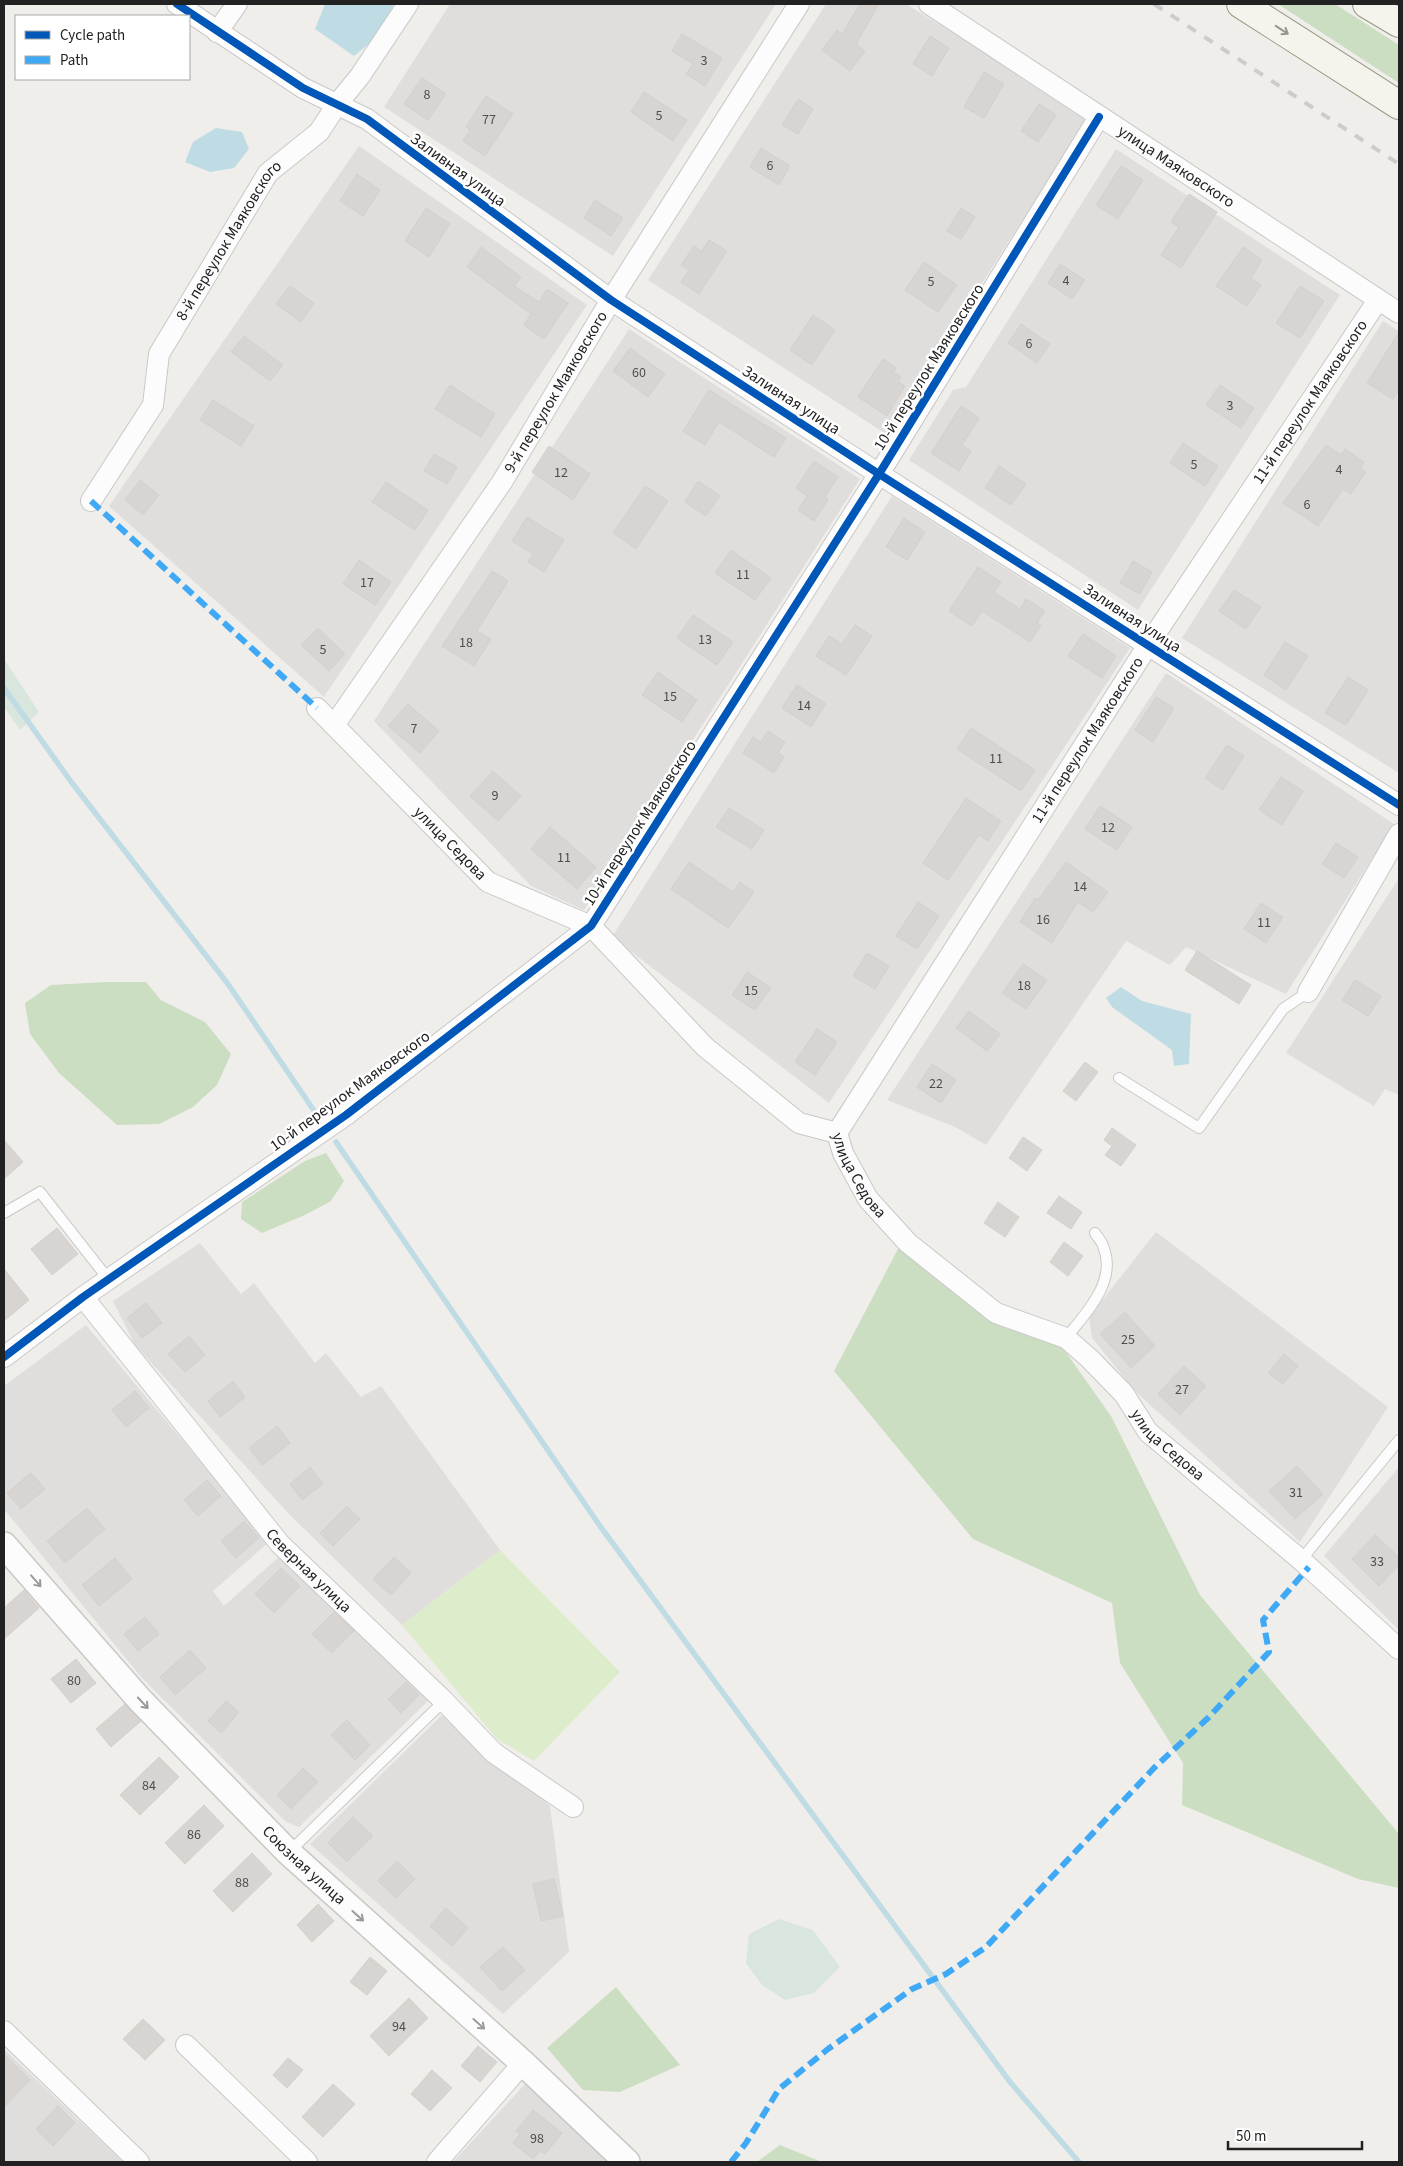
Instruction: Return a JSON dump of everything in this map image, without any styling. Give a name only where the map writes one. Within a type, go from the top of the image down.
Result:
[{"type":"main road","points":[[1241,4],[1399,105]]},
{"type":"main road","points":[[1367,4],[1399,23]]},
{"type":"street","name":"Заливная улица","points":[[177,4],[303,88],[367,119],[612,300],[879,474],[1399,805]]},
{"type":"street","points":[[217,32],[237,4]]},
{"type":"street","name":"8-й переулок Маяковского","points":[[91,502],[153,405],[159,354],[268,173],[319,132],[360,76],[408,4]]},
{"type":"street","name":"9-й переулок Маяковского","points":[[335,724],[502,482],[612,300],[799,4]]},
{"type":"street","name":"улица Маяковского","points":[[929,4],[1399,313]]},
{"type":"street","name":"10-й переулок Маяковского","points":[[4,1357],[83,1297],[346,1115],[591,926],[879,474],[1099,117]]},
{"type":"street","name":"11-й переулок Маяковского","points":[[837,1133],[1148,645],[1378,300]]},
{"type":"street","name":"улица Седова","points":[[317,708],[335,724],[488,882],[591,926],[705,1047],[799,1123],[837,1133],[843,1153],[868,1199],[908,1243],[996,1312],[1066,1338],[1090,1358],[1124,1394],[1148,1432],[1301,1560],[1399,1649]]},
{"type":"street","points":[[1308,992],[1399,834]]},
{"type":"street","name":"Северная улица","points":[[83,1297],[280,1544],[444,1701],[494,1753],[573,1807]]},
{"type":"street","name":"Союзная улица","points":[[4,1545],[140,1700],[288,1852],[523,2064],[627,2162]]},
{"type":"street","points":[[4,2032],[139,2162]]},
{"type":"street","points":[[186,2045],[307,2162]]},
{"type":"street","points":[[437,2162],[523,2064]]},
{"type":"lane","points":[[1119,1078],[1199,1128],[1284,1009],[1308,992]]},
{"type":"lane","points":[[4,1213],[40,1192],[108,1280]]},
{"type":"lane","points":[[1066,1338],[1099,1296],[1107,1269],[1104,1246],[1094,1233]]},
{"type":"lane","points":[[1301,1560],[1399,1440]]},
{"type":"lane","points":[[288,1852],[444,1701]]},
{"type":"shaded area","points":[[450,4],[776,4],[613,256],[384,107]]},
{"type":"shaded area","points":[[826,4],[906,4],[1088,117],[886,434],[648,280]]},
{"type":"shaded area","points":[[359,146],[587,305],[324,697],[109,506]]},
{"type":"shaded area","points":[[1116,149],[1340,295],[1138,610],[909,460],[953,390],[966,387]]},
{"type":"shaded area","points":[[1383,321],[1399,331],[1399,773],[1182,638]]},
{"type":"shaded area","points":[[629,329],[860,479],[584,910],[531,886],[374,721]]},
{"type":"shaded area","points":[[892,496],[1130,648],[829,1103],[612,937]]},
{"type":"shaded area","points":[[4,659],[39,712],[20,730],[4,707]]},
{"type":"shaded area","points":[[1166,673],[1394,824],[1286,994],[1186,947],[1170,965],[1126,941],[986,1145],[955,1127],[887,1100]]},
{"type":"shaded area","points":[[1399,878],[1399,1095],[1385,1089],[1374,1106],[1286,1053]]},
{"type":"shaded area","points":[[1156,1232],[1388,1407],[1300,1542],[1135,1391],[1092,1338],[1089,1317]]},
{"type":"shaded area","points":[[200,1243],[241,1294],[254,1283],[315,1363],[326,1353],[361,1397],[381,1386],[500,1550],[402,1625],[288,1513],[135,1345],[113,1301]]},
{"type":"shaded area","points":[[86,1325],[268,1543],[213,1591],[224,1606],[281,1555],[430,1699],[299,1827],[286,1822],[142,1678],[4,1509],[4,1386]]},
{"type":"shaded area","points":[[1399,1467],[1399,1630],[1324,1556]]},
{"type":"shaded area","points":[[442,1715],[550,1806],[569,1952],[503,2014],[310,1844]]},
{"type":"shaded area","points":[[779,1919],[813,1930],[840,1967],[814,1993],[785,2000],[762,1985],[746,1963],[749,1934]]},
{"type":"shaded area","points":[[4,2049],[123,2162],[4,2162]]},
{"type":"shaded area","points":[[526,2083],[608,2162],[453,2162]]},
{"type":"green space","points":[[1278,4],[1335,4],[1399,45],[1399,83]]},
{"type":"green space","points":[[146,982],[161,1000],[205,1022],[231,1054],[217,1085],[193,1107],[159,1124],[117,1125],[59,1073],[30,1034],[25,1003],[51,985]]},
{"type":"green space","points":[[326,1153],[344,1181],[331,1201],[305,1215],[262,1233],[241,1219],[242,1202],[305,1161]]},
{"type":"green space","points":[[899,1247],[986,1319],[1060,1344],[1111,1416],[1200,1595],[1399,1834],[1399,1888],[1358,1879],[1182,1805],[1183,1763],[1120,1663],[1112,1603],[973,1539],[834,1371]]},
{"type":"green space","points":[[500,1550],[620,1672],[534,1761],[497,1739],[402,1625]]},
{"type":"green space","points":[[616,1987],[680,2065],[620,2092],[583,2090],[547,2048]]},
{"type":"green space","points":[[780,2145],[822,2162],[757,2162]]},
{"type":"water","points":[[325,4],[394,4],[377,37],[354,56],[315,29]]},
{"type":"water","points":[[216,128],[242,132],[249,149],[234,168],[210,172],[185,162],[193,142]]},
{"type":"water","points":[[1121,987],[1142,1001],[1191,1014],[1189,1064],[1174,1066],[1172,1050],[1112,1007],[1106,998]]},
{"type":"building","points":[[860,4],[879,4],[856,44],[865,51],[850,71],[822,50],[837,30],[842,34]]},
{"type":"building","points":[[682,34],[722,58],[705,86],[686,74],[693,64],[672,51]]},
{"type":"building","points":[[930,36],[949,48],[932,76],[913,64]]},
{"type":"building","points":[[984,72],[1004,84],[984,118],[964,107]]},
{"type":"building","points":[[422,78],[446,94],[428,120],[404,104]]},
{"type":"building","points":[[644,92],[687,120],[673,141],[631,112]]},
{"type":"building","points":[[486,96],[513,114],[485,156],[463,141],[470,130],[466,127]]},
{"type":"building","points":[[798,99],[813,109],[798,134],[782,125]]},
{"type":"building","points":[[1039,104],[1056,115],[1038,142],[1021,131]]},
{"type":"building","points":[[761,148],[790,166],[779,185],[750,167]]},
{"type":"building","points":[[1121,166],[1143,180],[1118,219],[1096,205]]},
{"type":"building","points":[[357,174],[380,190],[363,216],[340,201]]},
{"type":"building","points":[[1189,194],[1217,212],[1181,268],[1161,255],[1179,227],[1171,222]]},
{"type":"building","points":[[595,200],[623,218],[611,236],[584,218]]},
{"type":"building","points":[[426,208],[450,224],[429,257],[405,241]]},
{"type":"building","points":[[961,208],[975,217],[961,239],[947,231]]},
{"type":"building","points":[[709,240],[727,251],[699,294],[681,282],[689,270],[681,265],[694,246],[702,251]]},
{"type":"building","points":[[481,247],[521,277],[514,286],[539,302],[547,289],[568,303],[544,339],[524,325],[531,314],[467,267]]},
{"type":"building","points":[[1243,247],[1262,260],[1251,278],[1261,285],[1247,306],[1216,286]]},
{"type":"building","points":[[924,262],[957,285],[938,312],[905,290]]},
{"type":"building","points":[[1060,264],[1085,280],[1072,299],[1048,283]]},
{"type":"building","points":[[290,286],[314,303],[301,322],[276,304]]},
{"type":"building","points":[[1300,286],[1324,301],[1300,338],[1276,323]]},
{"type":"building","points":[[813,315],[835,330],[812,365],[790,350]]},
{"type":"building","points":[[1021,324],[1050,344],[1037,363],[1008,343]]},
{"type":"building","points":[[1399,332],[1399,389],[1393,399],[1367,383]]},
{"type":"building","points":[[244,336],[283,365],[270,381],[231,352]]},
{"type":"building","points":[[630,348],[665,374],[648,397],[613,371]]},
{"type":"building","points":[[883,359],[896,368],[893,372],[901,377],[898,382],[905,386],[887,416],[858,397]]},
{"type":"building","points":[[450,385],[495,414],[481,437],[435,409]]},
{"type":"building","points":[[1220,385],[1254,408],[1241,428],[1206,405]]},
{"type":"building","points":[[709,390],[786,438],[774,457],[719,422],[705,445],[683,431]]},
{"type":"building","points":[[213,400],[254,426],[241,446],[200,420]]},
{"type":"building","points":[[961,406],[979,418],[962,445],[971,451],[959,471],[931,453]]},
{"type":"building","points":[[1183,443],[1218,466],[1205,486],[1170,463]]},
{"type":"building","points":[[1326,445],[1341,455],[1345,449],[1364,462],[1360,468],[1366,472],[1351,494],[1343,489],[1318,526],[1283,503]]},
{"type":"building","points":[[549,446],[590,474],[573,500],[532,472]]},
{"type":"building","points":[[434,454],[457,467],[447,484],[424,471]]},
{"type":"building","points":[[814,461],[838,477],[825,497],[828,500],[814,521],[798,510],[807,496],[796,488]]},
{"type":"building","points":[[999,466],[1026,484],[1011,505],[985,488]]},
{"type":"building","points":[[140,480],[159,495],[143,515],[125,500]]},
{"type":"building","points":[[698,481],[720,496],[706,516],[685,502]]},
{"type":"building","points":[[386,482],[428,510],[415,530],[372,502]]},
{"type":"building","points":[[645,486],[668,501],[636,549],[613,533]]},
{"type":"building","points":[[527,517],[564,540],[544,572],[528,562],[533,554],[512,541]]},
{"type":"building","points":[[904,518],[925,532],[907,560],[886,547]]},
{"type":"building","points":[[731,550],[771,578],[755,600],[715,573]]},
{"type":"building","points":[[359,560],[391,582],[375,605],[343,584]]},
{"type":"building","points":[[1133,561],[1152,572],[1140,594],[1120,583]]},
{"type":"building","points":[[978,567],[1001,582],[994,592],[1020,609],[1026,599],[1045,611],[1037,623],[1041,625],[1030,642],[982,611],[972,626],[949,611]]},
{"type":"building","points":[[492,571],[508,581],[477,631],[491,639],[474,666],[442,646]]},
{"type":"building","points":[[1234,590],[1261,607],[1246,629],[1219,611]]},
{"type":"building","points":[[693,615],[733,642],[717,665],[677,638]]},
{"type":"building","points":[[855,625],[872,636],[846,675],[816,656],[829,636],[842,644]]},
{"type":"building","points":[[318,628],[345,654],[329,671],[301,645]]},
{"type":"building","points":[[1083,634],[1116,656],[1102,678],[1068,656]]},
{"type":"building","points":[[1285,642],[1308,656],[1286,690],[1264,675]]},
{"type":"building","points":[[658,672],[697,700],[682,722],[642,695]]},
{"type":"building","points":[[1348,677],[1368,690],[1346,725],[1325,713]]},
{"type":"building","points":[[797,685],[826,704],[811,727],[782,708]]},
{"type":"building","points":[[1156,697],[1174,708],[1153,742],[1135,730]]},
{"type":"building","points":[[408,704],[439,731],[420,753],[388,726]]},
{"type":"building","points":[[971,728],[1035,770],[1021,791],[957,749]]},
{"type":"building","points":[[768,731],[785,742],[778,753],[784,757],[774,773],[743,753],[753,737],[761,742]]},
{"type":"building","points":[[1227,745],[1244,756],[1223,790],[1205,778]]},
{"type":"building","points":[[493,771],[521,796],[498,821],[470,796]]},
{"type":"building","points":[[1281,777],[1303,791],[1282,825],[1259,810]]},
{"type":"building","points":[[966,798],[1001,821],[988,841],[979,835],[948,880],[923,863]]},
{"type":"building","points":[[1100,806],[1132,827],[1117,850],[1085,829]]},
{"type":"building","points":[[729,808],[764,830],[752,849],[716,827]]},
{"type":"building","points":[[550,827],[596,867],[577,889],[531,849]]},
{"type":"building","points":[[1336,843],[1358,857],[1344,878],[1322,864]]},
{"type":"building","points":[[689,862],[733,892],[740,882],[754,892],[728,928],[671,889]]},
{"type":"building","points":[[1066,862],[1108,892],[1093,912],[1078,902],[1052,943],[1020,922],[1035,898],[1038,900]]},
{"type":"building","points":[[918,902],[939,916],[917,949],[896,936]]},
{"type":"building","points":[[1261,903],[1283,917],[1266,943],[1244,929]]},
{"type":"building","points":[[1197,951],[1251,985],[1239,1004],[1185,970]]},
{"type":"building","points":[[867,953],[889,966],[875,989],[853,976]]},
{"type":"building","points":[[1023,964],[1047,980],[1026,1009],[1002,993]]},
{"type":"building","points":[[747,972],[771,988],[755,1010],[732,995]]},
{"type":"building","points":[[1355,980],[1381,996],[1368,1016],[1342,1000]]},
{"type":"building","points":[[969,1011],[1000,1034],[987,1051],[956,1028]]},
{"type":"building","points":[[817,1029],[837,1042],[815,1075],[795,1062]]},
{"type":"building","points":[[1085,1062],[1098,1072],[1076,1101],[1063,1091]]},
{"type":"building","points":[[932,1064],[956,1080],[941,1103],[917,1087]]},
{"type":"building","points":[[1112,1128],[1136,1145],[1121,1166],[1105,1155],[1112,1146],[1104,1140]]},
{"type":"building","points":[[1023,1137],[1042,1150],[1027,1171],[1009,1158]]},
{"type":"building","points":[[4,1140],[23,1162],[4,1179]]},
{"type":"building","points":[[1059,1196],[1082,1212],[1071,1229],[1047,1213]]},
{"type":"building","points":[[998,1202],[1019,1217],[1005,1237],[984,1223]]},
{"type":"building","points":[[57,1228],[78,1254],[52,1275],[31,1249]]},
{"type":"building","points":[[1064,1242],[1083,1256],[1068,1276],[1050,1262]]},
{"type":"building","points":[[4,1269],[29,1300],[4,1321]]},
{"type":"building","points":[[146,1303],[162,1323],[142,1338],[127,1318]]},
{"type":"building","points":[[1125,1312],[1155,1346],[1131,1368],[1100,1334]]},
{"type":"building","points":[[189,1336],[205,1355],[185,1372],[168,1354]]},
{"type":"building","points":[[1284,1354],[1298,1366],[1283,1384],[1268,1373]]},
{"type":"building","points":[[1184,1366],[1206,1386],[1180,1415],[1158,1394]]},
{"type":"building","points":[[233,1381],[245,1397],[220,1417],[208,1401]]},
{"type":"building","points":[[135,1391],[149,1408],[126,1427],[112,1410]]},
{"type":"building","points":[[277,1426],[290,1443],[262,1465],[249,1448]]},
{"type":"building","points":[[1297,1466],[1323,1494],[1295,1519],[1269,1491]]},
{"type":"building","points":[[310,1467],[323,1484],[302,1500],[290,1484]]},
{"type":"building","points":[[31,1473],[45,1489],[21,1509],[7,1493]]},
{"type":"building","points":[[207,1480],[221,1496],[198,1516],[184,1500]]},
{"type":"building","points":[[347,1506],[360,1519],[333,1546],[320,1533]]},
{"type":"building","points":[[87,1508],[105,1529],[65,1563],[47,1541]]},
{"type":"building","points":[[244,1521],[259,1538],[236,1558],[221,1541]]},
{"type":"building","points":[[1375,1535],[1399,1557],[1399,1565],[1379,1586],[1352,1559]]},
{"type":"building","points":[[394,1557],[411,1573],[391,1595],[373,1579]]},
{"type":"building","points":[[115,1558],[132,1579],[99,1606],[82,1585]]},
{"type":"building","points":[[281,1568],[300,1586],[274,1613],[255,1594]]},
{"type":"building","points":[[24,1590],[39,1608],[4,1639],[4,1608]]},
{"type":"building","points":[[334,1612],[354,1631],[332,1653],[312,1634]]},
{"type":"building","points":[[145,1617],[159,1634],[138,1651],[124,1634]]},
{"type":"building","points":[[190,1650],[206,1668],[175,1695],[160,1677]]},
{"type":"building","points":[[76,1659],[96,1683],[71,1703],[51,1679]]},
{"type":"building","points":[[406,1682],[419,1695],[401,1713],[388,1699]]},
{"type":"building","points":[[226,1701],[239,1712],[221,1733],[208,1721]]},
{"type":"building","points":[[125,1704],[141,1721],[111,1747],[96,1729]]},
{"type":"building","points":[[347,1720],[370,1745],[355,1760],[331,1735]]},
{"type":"building","points":[[159,1757],[179,1777],[140,1815],[120,1795]]},
{"type":"building","points":[[303,1768],[318,1782],[291,1809],[277,1795]]},
{"type":"building","points":[[204,1805],[224,1826],[185,1864],[165,1843]]},
{"type":"building","points":[[353,1817],[373,1836],[347,1862],[328,1843]]},
{"type":"building","points":[[252,1853],[272,1874],[233,1912],[213,1891]]},
{"type":"building","points":[[397,1861],[415,1879],[396,1898],[378,1881]]},
{"type":"building","points":[[554,1879],[563,1916],[541,1921],[533,1884]]},
{"type":"building","points":[[318,1904],[334,1921],[312,1942],[297,1925]]},
{"type":"building","points":[[446,1908],[468,1928],[452,1946],[430,1926]]},
{"type":"building","points":[[503,1947],[525,1970],[502,1991],[480,1967]]},
{"type":"building","points":[[370,1957],[387,1971],[367,1995],[350,1982]]},
{"type":"building","points":[[409,1998],[428,2018],[389,2056],[370,2036]]},
{"type":"building","points":[[143,2019],[165,2040],[145,2060],[123,2039]]},
{"type":"building","points":[[478,2046],[497,2062],[480,2082],[461,2066]]},
{"type":"building","points":[[4,2054],[30,2080],[4,2107]]},
{"type":"building","points":[[288,2058],[303,2070],[287,2088],[273,2075]]},
{"type":"building","points":[[432,2070],[452,2088],[430,2111],[411,2094]]},
{"type":"building","points":[[333,2084],[355,2104],[323,2137],[302,2117]]},
{"type":"building","points":[[58,2106],[75,2123],[53,2146],[36,2129]]},
{"type":"building","points":[[533,2110],[562,2133],[545,2154],[540,2151],[533,2159],[513,2143],[520,2134],[516,2131]]},
{"type":"waterway","points":[[4,688],[72,783],[228,984],[317,1115]]},
{"type":"waterway","points":[[336,1142],[600,1526],[1010,2082],[1079,2162]]},
{"type":"railway","points":[[1154,4],[1399,164]]},
{"type":"marked path","points":[[91,501],[317,708]]},
{"type":"marked path","points":[[731,2162],[746,2143],[779,2089],[828,2049],[912,1989],[946,1974],[986,1947],[1154,1768],[1209,1717],[1269,1652],[1263,1620],[1309,1567]]},
{"type":"cycle path","points":[[177,4],[303,88],[367,119],[611,300],[879,474],[1399,805]]},
{"type":"cycle path","points":[[4,1357],[83,1297],[346,1115],[591,926],[879,474],[1099,117]]}]
